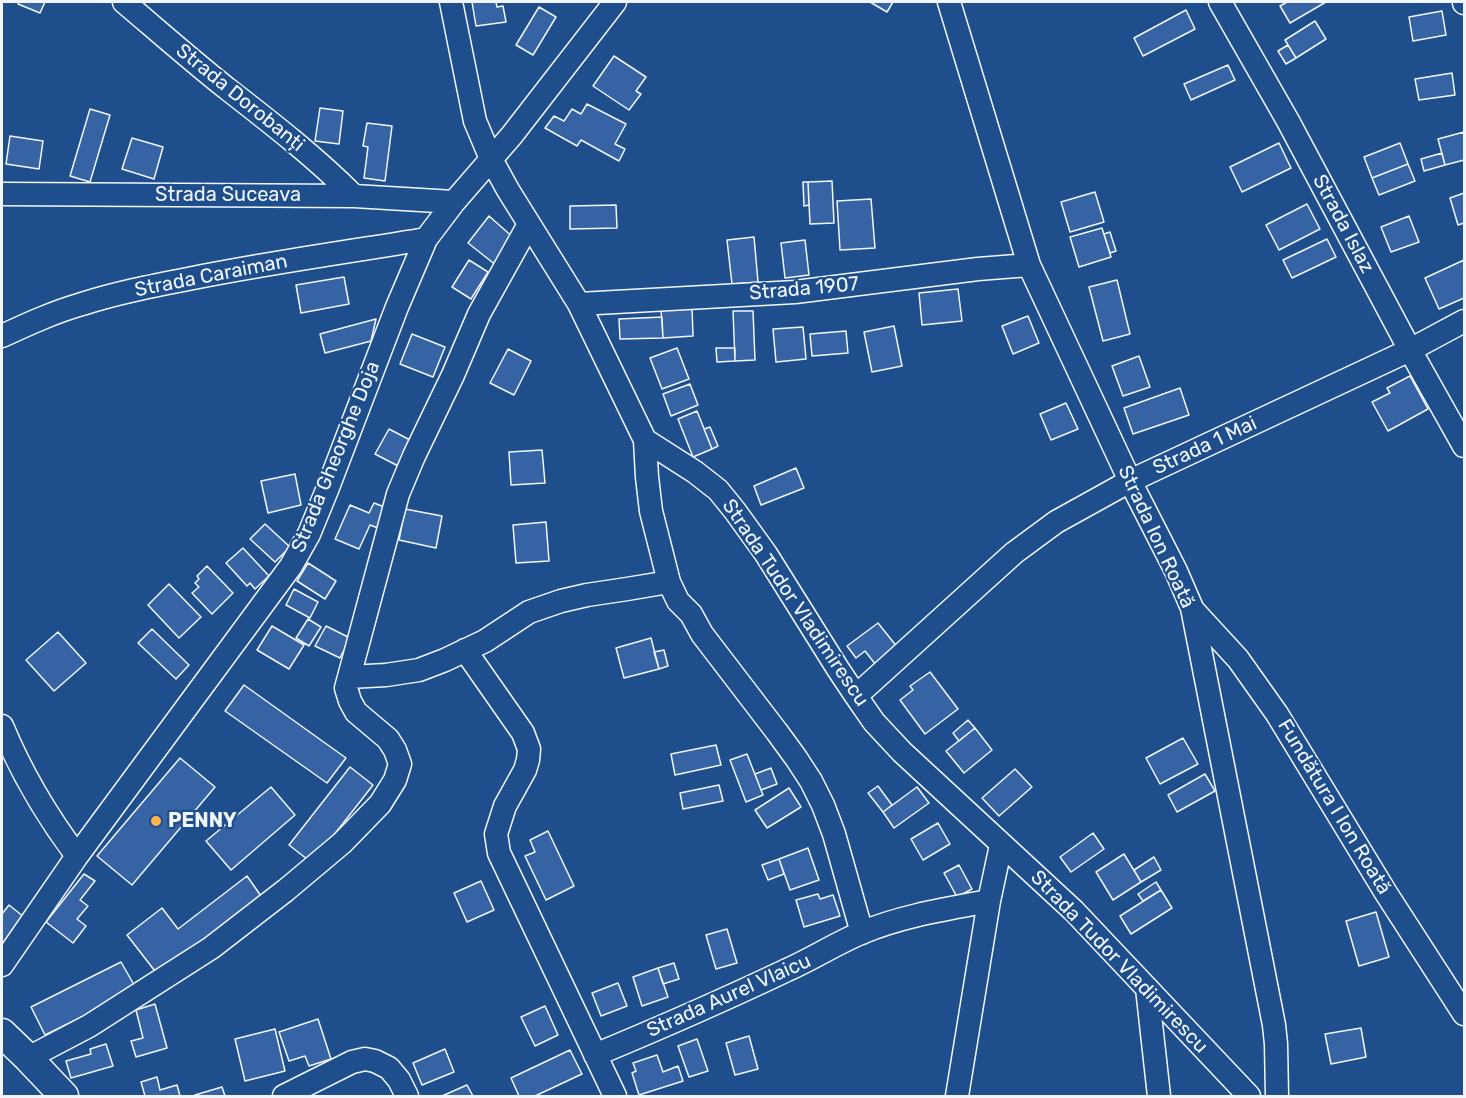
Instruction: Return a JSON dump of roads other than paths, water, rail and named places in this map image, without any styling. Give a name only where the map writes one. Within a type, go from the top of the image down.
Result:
[{"type":"main road","points":[[2,1033],[64,1096]]},
{"type":"street","name":"Strada Dorobanți","points":[[124,2],[224,86],[285,133],[334,175],[354,196]]},
{"type":"street","points":[[451,2],[475,121],[491,159],[579,304],[645,440],[651,511],[669,582],[678,601],[691,614],[702,634],[777,732],[811,781],[834,834],[862,933]]},
{"type":"street","name":"Strada Gheorghe Doja","points":[[2,965],[77,856],[291,566],[309,534],[426,239],[454,202],[512,135],[615,2]]},
{"type":"street","name":"Strada Ion Roată","points":[[949,2],[1029,265],[1192,608],[1274,1025],[1277,1096]]},
{"type":"street","name":"Strada Islaz","points":[[1220,2],[1288,121],[1464,446]]},
{"type":"street","name":"Strada Suceava","points":[[2,194],[354,196],[454,202]]},
{"type":"street","points":[[28,1058],[89,1026],[212,948],[342,843],[380,804],[396,780],[400,764],[395,750],[388,739],[356,712],[346,688],[398,494],[479,314],[529,224]]},
{"type":"street","name":"Strada Caraiman","points":[[2,336],[51,314],[130,291],[211,274],[426,239]]},
{"type":"street","name":"Strada 1907","points":[[579,304],[795,292],[978,269],[1029,265]]},
{"type":"street","name":"Strada 1 Mai","points":[[856,696],[1014,554],[1056,522],[1130,481],[1410,350],[1464,321]]},
{"type":"street","name":"Strada Tudor Vladimirescu","points":[[645,440],[695,472],[718,490],[766,554],[837,669],[874,722],[902,752],[1074,911],[1250,1096]]},
{"type":"street","points":[[349,677],[419,670],[485,641],[529,612],[587,595],[669,582]]},
{"type":"street","name":"Fundătura I Ion Roată","points":[[1192,608],[1238,659],[1277,714],[1380,883],[1464,1014]]},
{"type":"street","points":[[465,650],[523,733],[529,749],[525,770],[505,806],[496,834],[499,853],[615,1096]]},
{"type":"street","points":[[2,726],[33,790],[56,828],[77,856]]},
{"type":"street","points":[[957,1096],[989,901],[1001,845]]},
{"type":"street","name":"Strada Aurel Vlaicu","points":[[595,1055],[786,971],[862,933],[894,922],[989,901]]},
{"type":"street","points":[[1147,988],[1159,1096]]},
{"type":"street","points":[[284,1096],[352,1062],[365,1059],[388,1068],[399,1080],[407,1096]]},
{"type":"place","name":"PENNY","points":[[156,821]]}]
